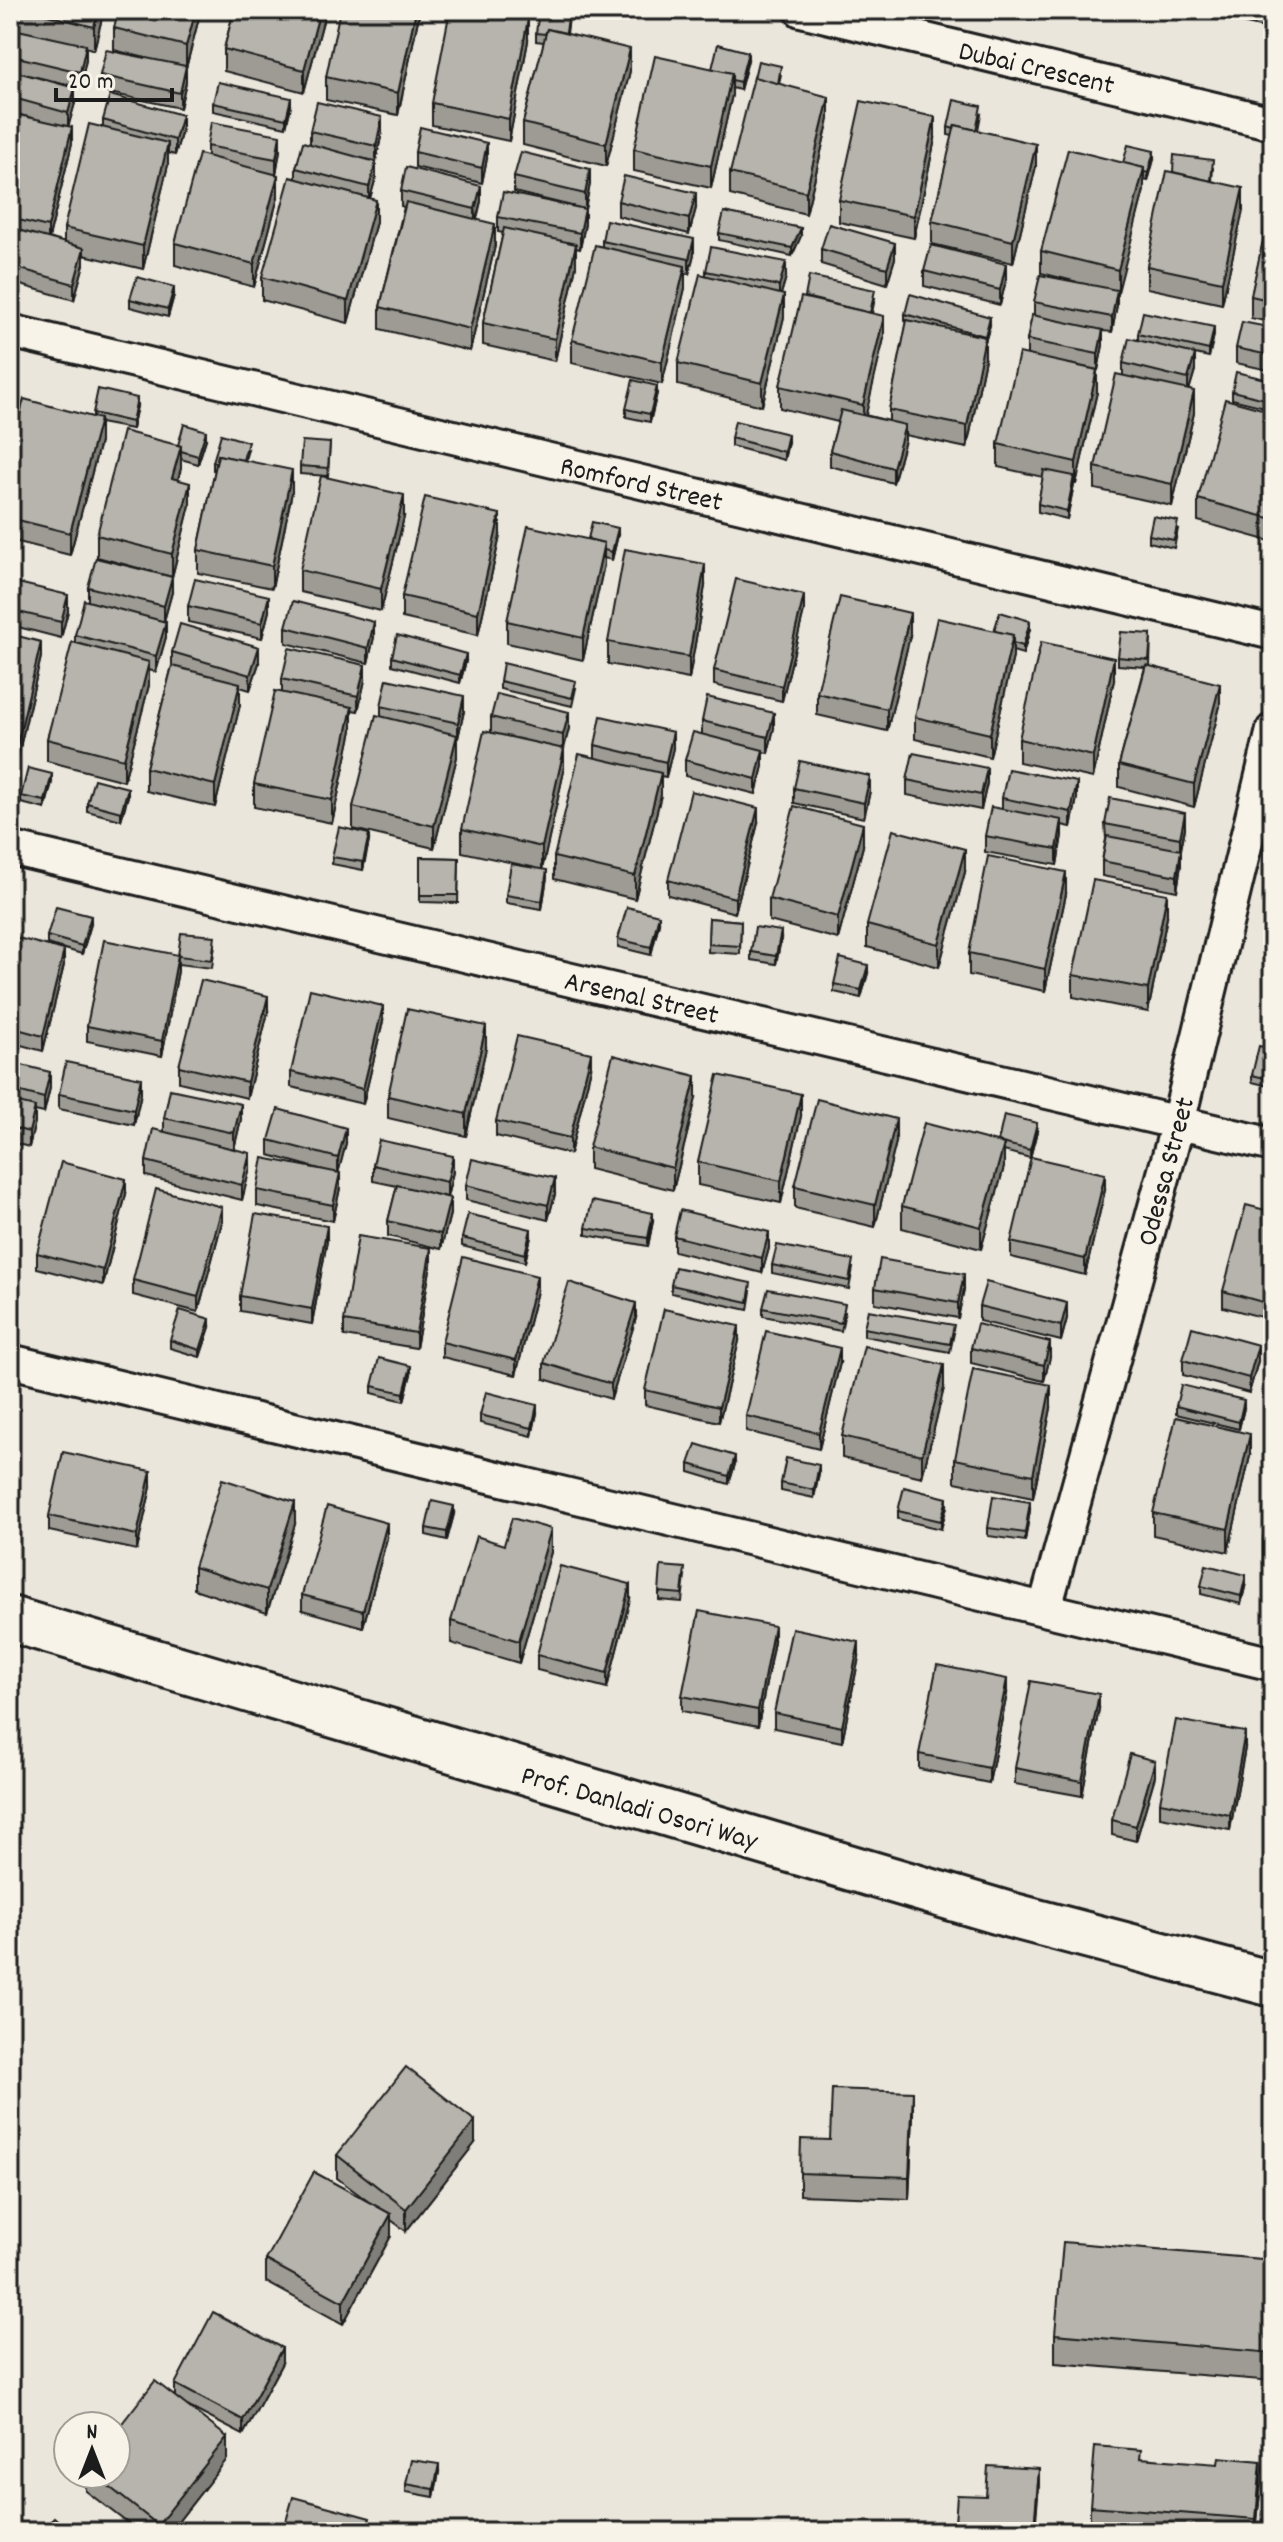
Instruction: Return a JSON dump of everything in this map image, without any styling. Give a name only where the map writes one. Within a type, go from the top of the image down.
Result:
[{"type":"street","name":"Dubai Crescent","points":[[801,10],[1273,123]]},
{"type":"street","name":"Romford Street","points":[[10,331],[1273,633]]},
{"type":"street","name":"Odessa Street","points":[[1045,1608],[1178,1123],[1273,730]]},
{"type":"street","name":"Arsenal Street","points":[[10,848],[1273,1145]]},
{"type":"street","points":[[10,1361],[1273,1664]]},
{"type":"street","name":"Prof. Danladi Osori Way","points":[[10,1619],[996,1911],[1273,1984]]},
{"type":"building","points":[[28,10],[98,10],[94,27]]},
{"type":"building","points":[[119,10],[196,10],[186,46],[114,28]]},
{"type":"building","points":[[234,10],[320,10],[304,70],[224,49]]},
{"type":"building","points":[[340,10],[416,10],[398,93],[326,77]]},
{"type":"building","points":[[450,10],[484,10],[528,19],[509,119],[432,103]]},
{"type":"building","points":[[539,10],[569,10],[566,33],[547,29],[545,34],[536,33]]},
{"type":"building","points":[[547,29],[630,49],[606,144],[523,123]]},
{"type":"building","points":[[18,30],[86,45],[80,72],[13,56]]},
{"type":"building","points":[[718,44],[748,52],[740,82],[732,80],[732,73],[712,69]]},
{"type":"building","points":[[106,50],[186,66],[180,93],[100,75]]},
{"type":"building","points":[[655,56],[732,73],[711,166],[634,149]]},
{"type":"building","points":[[758,61],[781,66],[778,84],[754,78]]},
{"type":"building","points":[[10,70],[75,88],[68,113],[10,97]]},
{"type":"building","points":[[754,77],[829,97],[806,192],[730,173]]},
{"type":"building","points":[[218,82],[291,98],[286,119],[213,103]]},
{"type":"building","points":[[110,95],[182,115],[175,140],[103,120]]},
{"type":"building","points":[[954,100],[981,106],[976,130],[955,125],[954,129],[948,127]]},
{"type":"building","points":[[861,101],[935,117],[914,216],[839,200]]},
{"type":"building","points":[[317,102],[382,117],[376,146],[310,131]]},
{"type":"building","points":[[10,113],[72,127],[48,227],[10,218]]},
{"type":"building","points":[[211,122],[280,135],[276,159],[207,146]]},
{"type":"building","points":[[89,124],[168,143],[143,246],[64,228]]},
{"type":"building","points":[[955,125],[1036,144],[1013,241],[932,221]]},
{"type":"building","points":[[420,127],[487,143],[482,168],[415,152]]},
{"type":"building","points":[[303,142],[376,162],[369,187],[296,168]]},
{"type":"building","points":[[1128,145],[1154,151],[1148,173],[1144,172],[1144,168],[1123,163]]},
{"type":"building","points":[[1068,149],[1144,168],[1118,270],[1041,251]]},
{"type":"building","points":[[521,152],[590,169],[585,194],[514,177]]},
{"type":"building","points":[[199,154],[278,175],[254,264],[175,243]]},
{"type":"building","points":[[1174,155],[1213,160],[1211,181],[1173,172]]},
{"type":"building","points":[[406,167],[481,186],[475,209],[401,191]]},
{"type":"building","points":[[1167,171],[1243,188],[1222,282],[1147,266]]},
{"type":"building","points":[[624,176],[696,193],[689,219],[618,201]]},
{"type":"building","points":[[290,177],[376,200],[348,301],[262,277]]},
{"type":"building","points":[[503,192],[585,209],[580,233],[498,217]]},
{"type":"building","points":[[1273,198],[1273,301],[1251,296]]},
{"type":"building","points":[[406,202],[495,224],[470,329],[380,307]]},
{"type":"building","points":[[724,212],[801,228],[792,248],[719,233]]},
{"type":"building","points":[[606,220],[694,239],[689,259],[602,241]]},
{"type":"building","points":[[829,224],[895,243],[887,268],[821,249]]},
{"type":"building","points":[[504,228],[576,244],[555,339],[483,323]]},
{"type":"building","points":[[18,230],[84,248],[74,284],[10,266]]},
{"type":"building","points":[[595,245],[685,266],[662,362],[572,340]]},
{"type":"building","points":[[931,245],[1006,264],[1000,290],[924,271]]},
{"type":"building","points":[[711,247],[786,262],[779,286],[706,271]]},
{"type":"building","points":[[700,274],[784,295],[762,383],[678,363]]},
{"type":"building","points":[[1040,275],[1117,290],[1112,317],[1034,302]]},
{"type":"building","points":[[809,276],[875,290],[870,313],[805,297]]},
{"type":"building","points":[[137,277],[174,287],[168,309],[130,299]]},
{"type":"building","points":[[910,294],[990,317],[985,336],[905,314]]},
{"type":"building","points":[[801,297],[884,316],[863,405],[780,386]]},
{"type":"building","points":[[1143,312],[1214,327],[1209,350],[1138,334]]},
{"type":"building","points":[[1032,315],[1103,330],[1098,354],[1027,340]]},
{"type":"building","points":[[907,320],[985,337],[967,426],[889,410]]},
{"type":"building","points":[[1242,322],[1273,328],[1273,356],[1236,348]]},
{"type":"building","points":[[1129,338],[1195,354],[1188,379],[1123,363]]},
{"type":"building","points":[[1019,353],[1097,370],[1076,462],[998,444]]},
{"type":"building","points":[[1236,372],[1273,381],[1273,401],[1232,391]]},
{"type":"building","points":[[1116,374],[1194,391],[1172,484],[1095,467]]},
{"type":"building","points":[[633,380],[657,386],[650,414],[626,409]]},
{"type":"building","points":[[98,389],[137,398],[132,422],[93,413]]},
{"type":"building","points":[[24,399],[100,419],[70,533],[10,518],[10,452]]},
{"type":"building","points":[[1225,399],[1273,412],[1273,519],[1198,499]]},
{"type":"building","points":[[841,410],[905,425],[893,468],[830,451]]},
{"type":"building","points":[[735,421],[788,434],[784,452],[731,438]]},
{"type":"building","points":[[184,424],[206,431],[198,456],[181,451],[178,445]]},
{"type":"building","points":[[123,431],[181,446],[172,478],[190,483],[172,554],[97,535]]},
{"type":"building","points":[[221,434],[248,442],[243,460],[218,455],[217,463],[213,462]]},
{"type":"building","points":[[302,441],[330,443],[328,468],[300,466]]},
{"type":"building","points":[[218,455],[292,470],[272,566],[198,550]]},
{"type":"building","points":[[1044,470],[1074,476],[1067,511],[1038,504]]},
{"type":"building","points":[[321,476],[404,495],[381,589],[300,570]]},
{"type":"building","points":[[425,497],[500,514],[478,613],[402,596]]},
{"type":"building","points":[[1153,516],[1178,521],[1174,540],[1149,535]]},
{"type":"building","points":[[592,522],[618,528],[612,552],[604,550],[604,543],[588,539]]},
{"type":"building","points":[[528,526],[604,543],[583,638],[507,621]]},
{"type":"building","points":[[625,549],[705,564],[689,657],[608,642]]},
{"type":"building","points":[[96,558],[172,577],[164,606],[88,587]]},
{"type":"building","points":[[195,579],[269,596],[262,623],[188,606]]},
{"type":"building","points":[[736,579],[804,595],[782,686],[714,670]]},
{"type":"building","points":[[10,581],[68,595],[61,622],[10,610]]},
{"type":"building","points":[[840,597],[910,613],[887,709],[817,693]]},
{"type":"building","points":[[84,600],[166,622],[156,656],[75,635]]},
{"type":"building","points":[[293,601],[374,622],[368,648],[286,627]]},
{"type":"building","points":[[1000,612],[1030,621],[1023,646],[1013,643],[1013,635],[994,631]]},
{"type":"building","points":[[937,618],[1013,635],[990,734],[915,717]]},
{"type":"building","points":[[180,624],[259,647],[250,675],[172,652]]},
{"type":"building","points":[[1121,632],[1151,634],[1149,660],[1118,657]]},
{"type":"building","points":[[10,634],[41,642],[16,749],[10,748]]},
{"type":"building","points":[[397,635],[466,654],[460,675],[392,657]]},
{"type":"building","points":[[72,642],[149,662],[124,759],[47,739]]},
{"type":"building","points":[[1041,642],[1114,658],[1093,756],[1019,739]]},
{"type":"building","points":[[289,648],[365,665],[358,696],[282,679]]},
{"type":"building","points":[[503,663],[576,681],[572,698],[500,681]]},
{"type":"building","points":[[1146,665],[1220,684],[1194,784],[1119,765]]},
{"type":"building","points":[[172,666],[240,683],[215,785],[146,768]]},
{"type":"building","points":[[387,679],[464,696],[458,723],[381,706]]},
{"type":"building","points":[[275,691],[352,707],[332,800],[254,784]]},
{"type":"building","points":[[497,694],[569,712],[563,735],[491,717]]},
{"type":"building","points":[[707,697],[774,713],[768,737],[702,721]]},
{"type":"building","points":[[376,715],[457,735],[434,826],[353,807]]},
{"type":"building","points":[[601,716],[673,732],[666,762],[595,745]]},
{"type":"building","points":[[484,731],[564,749],[542,847],[462,829]]},
{"type":"building","points":[[693,732],[763,750],[756,779],[685,760]]},
{"type":"building","points":[[913,753],[987,768],[981,795],[907,780]]},
{"type":"building","points":[[579,754],[661,773],[635,876],[554,857]]},
{"type":"building","points":[[800,761],[870,776],[864,803],[794,788]]},
{"type":"building","points":[[28,768],[52,774],[45,801],[21,796]]},
{"type":"building","points":[[1008,769],[1077,782],[1071,812],[1002,798]]},
{"type":"building","points":[[94,779],[128,788],[121,812],[87,803]]},
{"type":"building","points":[[691,791],[758,808],[735,898],[668,880]]},
{"type":"building","points":[[1110,798],[1185,813],[1180,838],[1105,824]]},
{"type":"building","points":[[794,806],[863,824],[838,917],[769,899]]},
{"type":"building","points":[[991,807],[1062,820],[1057,849],[985,836]]},
{"type":"building","points":[[339,827],[369,834],[363,862],[332,857]]},
{"type":"building","points":[[893,830],[965,849],[939,944],[867,925]]},
{"type":"building","points":[[1107,836],[1181,850],[1177,876],[1102,861]]},
{"type":"building","points":[[988,856],[1066,872],[1045,969],[969,953]]},
{"type":"building","points":[[420,857],[459,858],[458,895],[420,895]]},
{"type":"building","points":[[511,864],[547,870],[542,901],[506,895]]},
{"type":"building","points":[[1093,880],[1167,894],[1148,989],[1073,975]]},
{"type":"building","points":[[56,907],[91,916],[82,946],[47,936]]},
{"type":"building","points":[[627,907],[659,915],[651,947],[618,939]]},
{"type":"building","points":[[709,918],[741,921],[740,946],[708,944]]},
{"type":"building","points":[[755,927],[781,931],[776,956],[751,952]]},
{"type":"building","points":[[181,933],[215,936],[212,960],[178,956]]},
{"type":"building","points":[[10,936],[64,950],[43,1036],[10,1027]]},
{"type":"building","points":[[104,940],[178,955],[162,1041],[87,1026]]},
{"type":"building","points":[[840,958],[868,965],[861,990],[834,984]]},
{"type":"building","points":[[201,980],[268,996],[247,1082],[179,1066]]},
{"type":"building","points":[[310,989],[383,1006],[363,1089],[291,1072]]},
{"type":"building","points":[[407,1009],[486,1026],[466,1114],[388,1096]]},
{"type":"building","points":[[517,1036],[591,1053],[570,1138],[496,1121]]},
{"type":"building","points":[[1259,1046],[1273,1049],[1273,1080],[1252,1075]]},
{"type":"building","points":[[613,1055],[696,1076],[673,1168],[589,1147]]},
{"type":"building","points":[[10,1062],[50,1072],[44,1098],[10,1089]]},
{"type":"building","points":[[66,1062],[141,1078],[134,1110],[59,1094]]},
{"type":"building","points":[[718,1075],[801,1094],[781,1181],[698,1162]]},
{"type":"building","points":[[170,1089],[241,1104],[234,1133],[164,1118]]},
{"type":"building","points":[[817,1099],[896,1119],[875,1205],[795,1186]]},
{"type":"building","points":[[10,1101],[35,1107],[29,1132],[10,1127]]},
{"type":"building","points":[[278,1109],[346,1128],[338,1158],[269,1140]]},
{"type":"building","points":[[1004,1115],[1037,1123],[1030,1150],[998,1142]]},
{"type":"building","points":[[924,1123],[1004,1144],[981,1227],[902,1206]]},
{"type":"building","points":[[153,1129],[250,1153],[242,1185],[146,1161]]},
{"type":"building","points":[[379,1140],[453,1156],[447,1182],[373,1165]]},
{"type":"building","points":[[1031,1157],[1105,1174],[1085,1259],[1011,1242]]},
{"type":"building","points":[[263,1158],[340,1173],[333,1205],[257,1190]]},
{"type":"building","points":[[472,1159],[555,1178],[548,1205],[466,1185]]},
{"type":"building","points":[[61,1162],[126,1179],[103,1270],[37,1253]]},
{"type":"building","points":[[10,1169],[16,1171],[10,1192]]},
{"type":"building","points":[[397,1185],[450,1198],[441,1234],[388,1221]]},
{"type":"building","points":[[156,1189],[222,1207],[198,1297],[133,1280]]},
{"type":"building","points":[[592,1201],[653,1213],[648,1238],[586,1228]]},
{"type":"building","points":[[1246,1205],[1273,1212],[1273,1305],[1223,1291]]},
{"type":"building","points":[[680,1210],[769,1232],[762,1258],[674,1236]]},
{"type":"building","points":[[255,1214],[327,1226],[312,1309],[240,1296]]},
{"type":"building","points":[[468,1214],[531,1229],[525,1254],[462,1238]]},
{"type":"building","points":[[358,1236],[431,1248],[416,1333],[344,1321]]},
{"type":"building","points":[[777,1245],[853,1260],[849,1281],[772,1265]]},
{"type":"building","points":[[463,1257],[537,1276],[516,1360],[442,1342]]},
{"type":"building","points":[[880,1259],[964,1274],[958,1303],[875,1288]]},
{"type":"building","points":[[675,1267],[751,1283],[748,1302],[671,1285]]},
{"type":"building","points":[[569,1282],[636,1303],[611,1384],[544,1363]]},
{"type":"building","points":[[986,1282],[1067,1303],[1061,1326],[979,1306]]},
{"type":"building","points":[[768,1289],[845,1304],[841,1323],[763,1308]]},
{"type":"building","points":[[664,1309],[739,1326],[719,1407],[645,1390]]},
{"type":"building","points":[[180,1310],[210,1319],[200,1350],[170,1340]]},
{"type":"building","points":[[868,1310],[954,1325],[950,1344],[864,1328]]},
{"type":"building","points":[[977,1324],[1050,1342],[1044,1365],[971,1348]]},
{"type":"building","points":[[1192,1327],[1258,1345],[1249,1378],[1183,1360]]},
{"type":"building","points":[[766,1331],[840,1348],[819,1433],[746,1416]]},
{"type":"building","points":[[864,1346],[944,1365],[922,1455],[842,1436]]},
{"type":"building","points":[[379,1358],[411,1366],[404,1393],[372,1386]]},
{"type":"building","points":[[973,1369],[1051,1385],[1033,1475],[955,1459]]},
{"type":"building","points":[[1181,1385],[1244,1400],[1239,1422],[1176,1406]]},
{"type":"building","points":[[486,1392],[537,1405],[532,1428],[480,1415]]},
{"type":"building","points":[[1176,1417],[1250,1434],[1228,1529],[1153,1513]]},
{"type":"building","points":[[696,1444],[735,1456],[729,1476],[689,1464]]},
{"type":"building","points":[[63,1452],[151,1471],[137,1535],[49,1516]]},
{"type":"building","points":[[786,1458],[819,1465],[814,1490],[781,1483]]},
{"type":"building","points":[[222,1479],[295,1502],[267,1590],[194,1567]]},
{"type":"building","points":[[904,1487],[947,1498],[941,1521],[898,1511]]},
{"type":"building","points":[[1273,1488],[1273,1542],[1263,1540]]},
{"type":"building","points":[[993,1496],[1030,1502],[1025,1533],[988,1528]]},
{"type":"building","points":[[432,1501],[454,1506],[447,1532],[426,1528]]},
{"type":"building","points":[[327,1506],[387,1523],[363,1611],[302,1595]]},
{"type":"building","points":[[512,1518],[551,1529],[519,1641],[451,1621],[476,1536],[504,1545]]},
{"type":"building","points":[[1206,1565],[1246,1575],[1241,1596],[1201,1586]]},
{"type":"building","points":[[560,1566],[630,1584],[607,1673],[537,1655]]},
{"type":"building","points":[[661,1566],[685,1568],[682,1594],[659,1592]]},
{"type":"building","points":[[699,1611],[774,1626],[758,1710],[682,1696]]},
{"type":"building","points":[[792,1628],[859,1642],[842,1727],[774,1713]]},
{"type":"building","points":[[937,1665],[1007,1679],[989,1768],[919,1754]]},
{"type":"building","points":[[1031,1681],[1099,1694],[1082,1781],[1015,1768]]},
{"type":"building","points":[[1176,1720],[1245,1732],[1230,1815],[1160,1802]]},
{"type":"building","points":[[1130,1754],[1155,1761],[1136,1826],[1112,1820]]},
{"type":"building","points":[[406,2067],[475,2121],[406,2209],[337,2155]]},
{"type":"building","points":[[832,2089],[913,2092],[909,2177],[800,2173],[801,2139],[830,2140]]},
{"type":"building","points":[[314,2172],[391,2214],[343,2302],[266,2260]]},
{"type":"building","points":[[1063,2242],[1273,2260],[1273,2353],[1055,2334]]},
{"type":"building","points":[[213,2312],[282,2348],[243,2420],[175,2384]]},
{"type":"building","points":[[155,2381],[227,2437],[158,2525],[113,2490],[132,2490],[132,2410]]},
{"type":"building","points":[[1095,2446],[1141,2450],[1140,2458],[1218,2464],[1219,2457],[1261,2461],[1256,2519],[1090,2506]]},
{"type":"building","points":[[411,2460],[439,2464],[434,2489],[406,2484]]},
{"type":"building","points":[[988,2466],[1039,2469],[1034,2528],[955,2523],[957,2495],[986,2496]]},
{"type":"building","points":[[293,2497],[370,2518],[366,2532],[283,2532]]},
{"type":"building","points":[[54,2517],[71,2532],[40,2532]]}]
